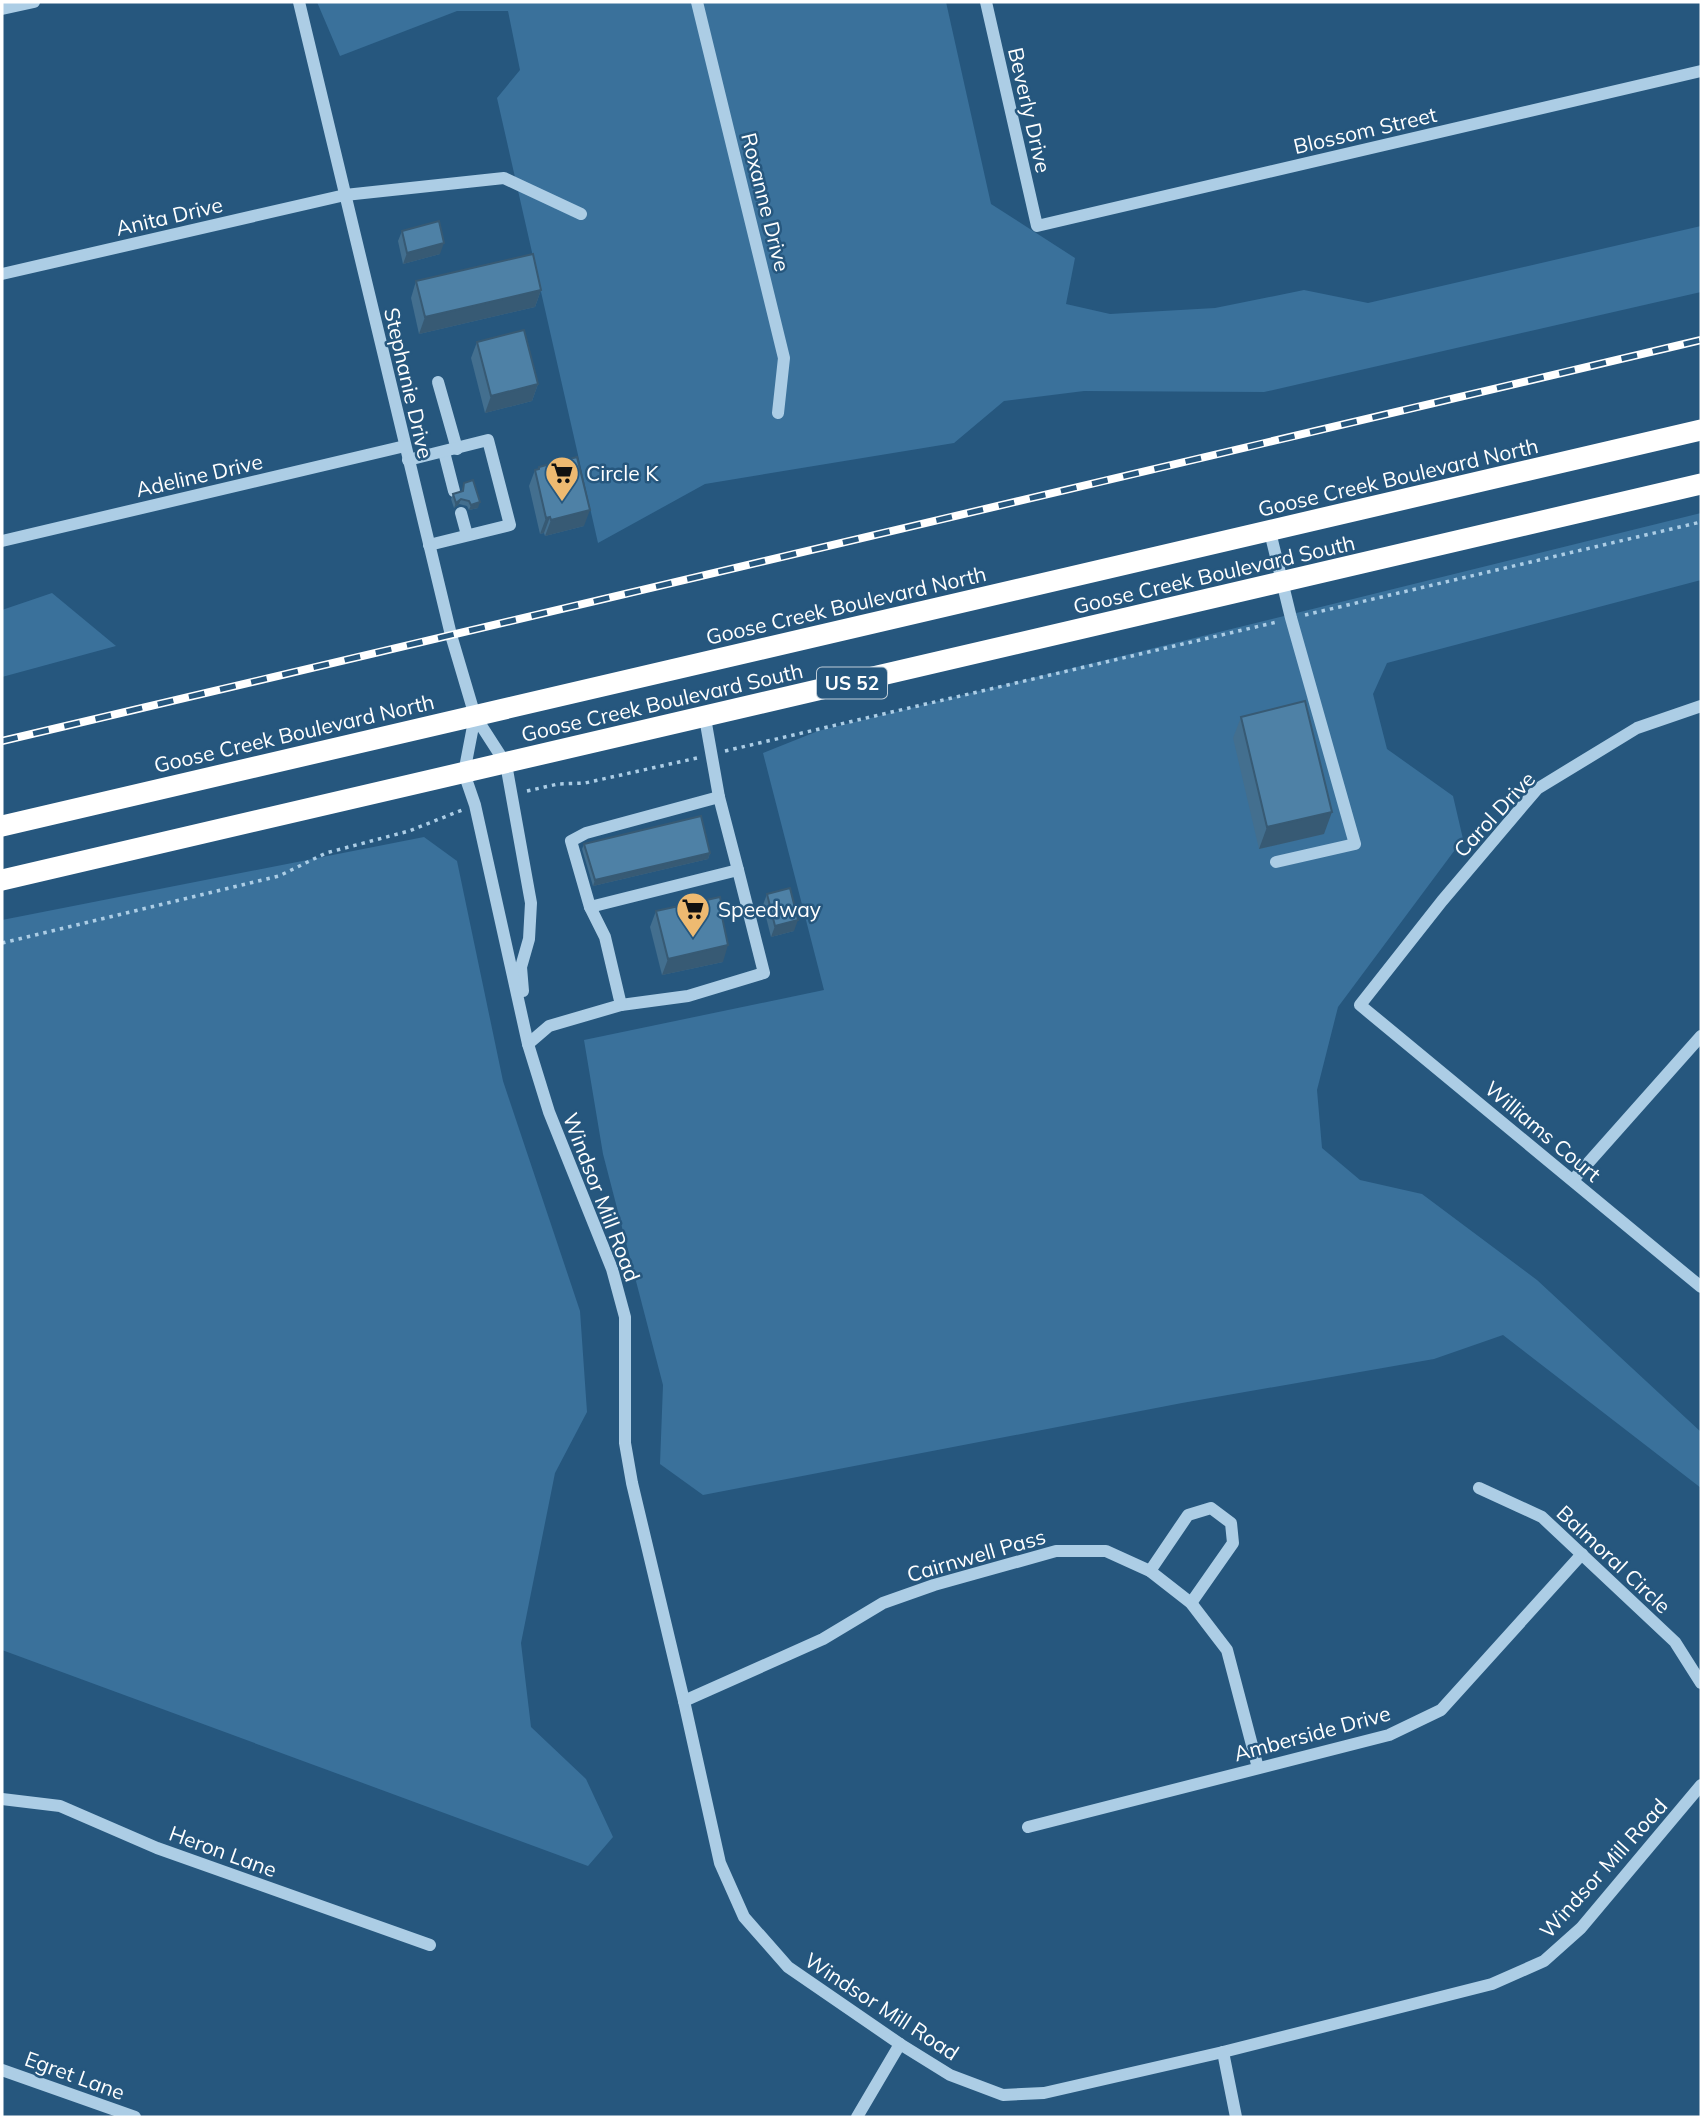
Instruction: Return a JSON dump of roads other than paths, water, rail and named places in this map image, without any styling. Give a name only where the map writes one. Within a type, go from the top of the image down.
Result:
[{"type":"highway","name":"Goose Creek Boulevard North","points":[[2,826],[1701,430]]},
{"type":"highway","name":"Goose Creek Boulevard South","points":[[2,880],[1701,484]]},
{"type":"street","points":[[2,9],[34,2]]},
{"type":"street","name":"Stephanie Drive","points":[[299,2],[408,460],[475,716],[506,764]]},
{"type":"street","name":"Roxanne Drive","points":[[697,2],[784,358],[778,413]]},
{"type":"street","name":"Beverly Drive","points":[[986,2],[1037,226]]},
{"type":"street","name":"Blossom Street","points":[[1037,226],[1701,71]]},
{"type":"street","points":[[345,195],[504,177],[581,214]]},
{"type":"street","name":"Anita Drive","points":[[2,274],[345,195]]},
{"type":"street","points":[[438,382],[451,450],[454,491]]},
{"type":"street","points":[[408,460],[488,440],[510,525],[429,545]]},
{"type":"street","name":"Adeline Drive","points":[[2,541],[405,446]]},
{"type":"street","points":[[461,513],[467,535]]},
{"type":"street","points":[[1270,532],[1291,618],[1355,844],[1276,862]]},
{"type":"street","name":"Carol Drive","points":[[1360,1005],[1442,901],[1536,789],[1637,728],[1701,706]]},
{"type":"street","name":"Windsor Mill Road","points":[[475,716],[464,773],[475,805],[528,1044],[549,1112],[612,1269],[625,1317],[625,1443],[720,1863],[744,1917],[788,1967],[900,2045],[950,2075],[1003,2095],[1044,2093],[1223,2052],[1492,1984],[1544,1961],[1581,1928],[1701,1785]]},
{"type":"street","points":[[528,1044],[549,1026],[621,1005],[688,996],[764,972],[719,797],[705,718]]},
{"type":"street","name":"Windsor Mill Road","points":[[506,764],[531,903],[528,939],[521,967],[528,1044]]},
{"type":"street","points":[[621,1005],[605,937],[590,907],[571,841],[586,833],[719,797]]},
{"type":"street","points":[[590,907],[737,870]]},
{"type":"street","name":"Williams Court","points":[[1360,1005],[1701,1287]]},
{"type":"street","points":[[1573,1180],[1701,1036]]},
{"type":"street","name":"Balmoral Circle","points":[[1479,1488],[1542,1517],[1675,1642],[1701,1683]]},
{"type":"street","points":[[1150,1571],[1188,1515],[1211,1508],[1231,1523],[1233,1543],[1191,1603]]},
{"type":"street","name":"Cairnwell Pass","points":[[684,1702],[823,1639],[883,1603],[934,1585],[1056,1551],[1106,1551],[1150,1571],[1191,1603],[1227,1650],[1258,1768]]},
{"type":"street","name":"Amberside Drive","points":[[1028,1827],[1389,1735],[1441,1710],[1582,1553]]},
{"type":"street","name":"Heron Lane","points":[[2,1799],[60,1806],[157,1848],[430,1945]]},
{"type":"street","points":[[857,2117],[900,2045]]},
{"type":"street","points":[[1223,2052],[1236,2117]]},
{"type":"street","name":"Egret Lane","points":[[2,2070],[135,2117]]},
{"type":"railway","points":[[2,741],[1701,340]]},
{"type":"place","name":"Circle K","points":[[562,503]]},
{"type":"place","name":"Speedway","points":[[693,939]]}]
